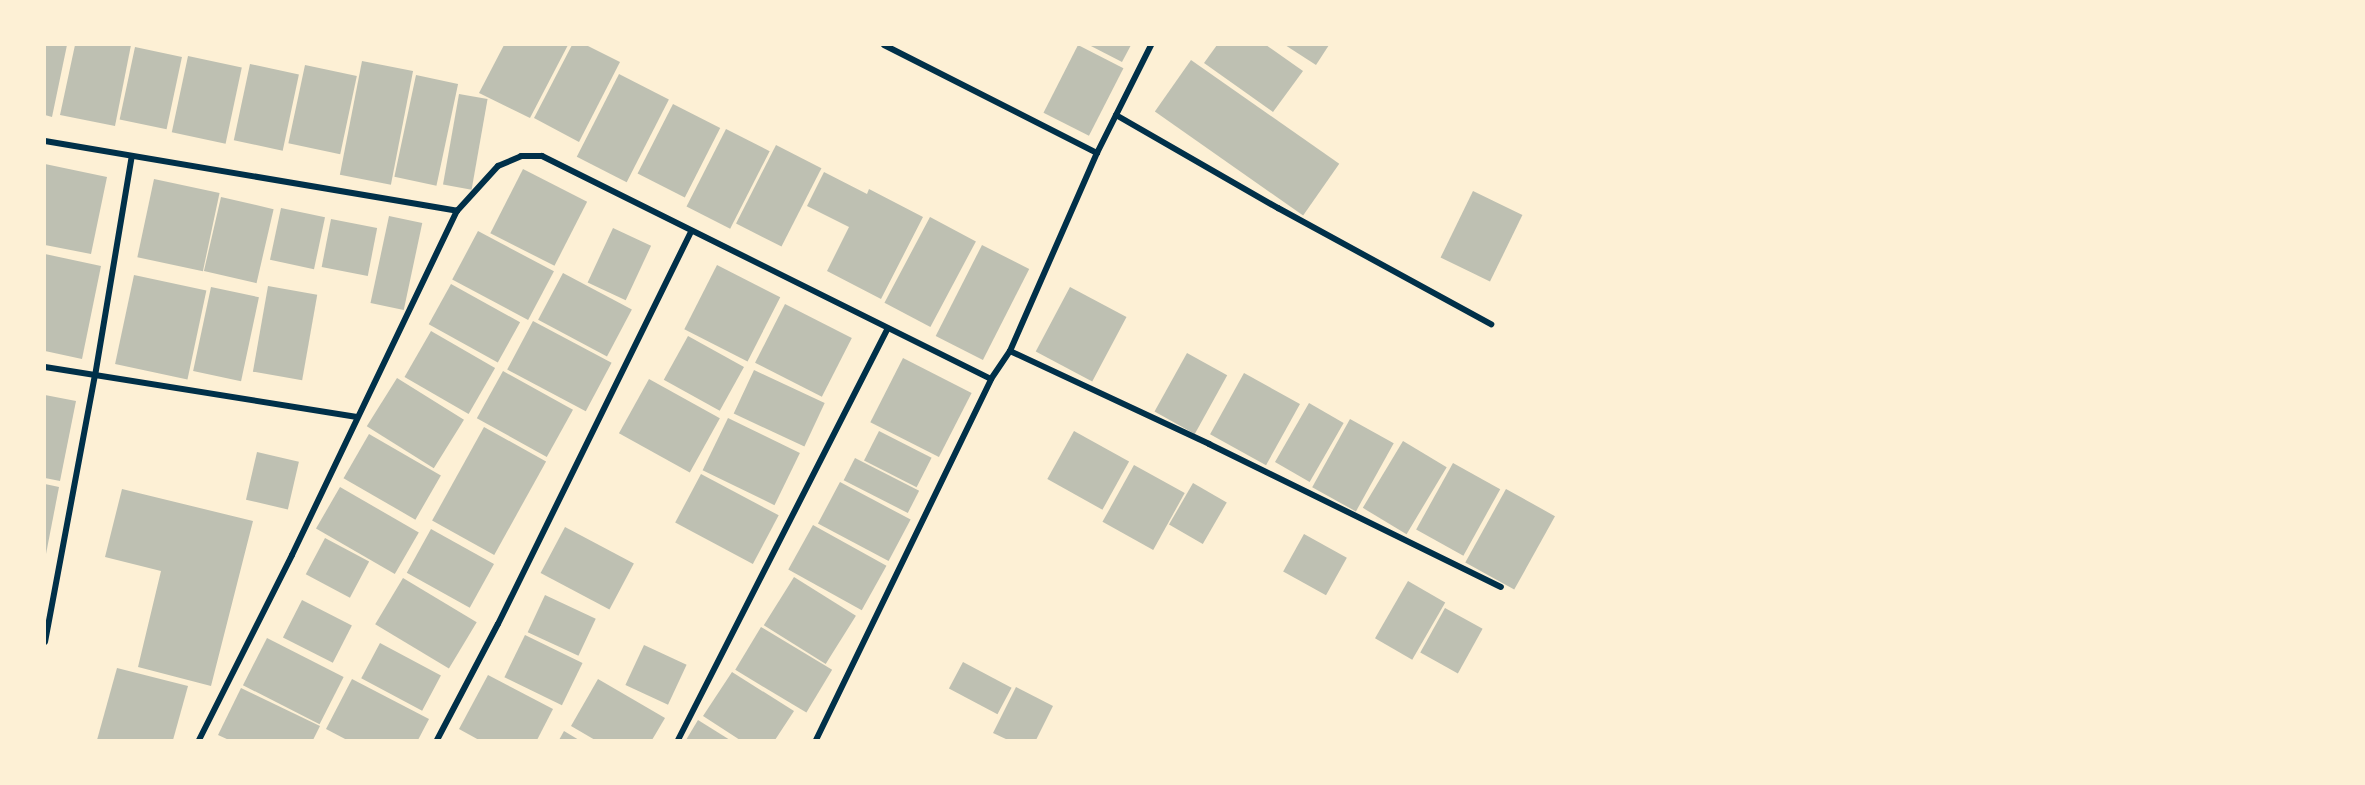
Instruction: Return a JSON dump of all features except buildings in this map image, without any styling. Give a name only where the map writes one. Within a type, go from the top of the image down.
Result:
[{"type":"street","points":[[885,45],[1097,153]]},
{"type":"street","points":[[816,740],[991,379],[1010,351],[1097,153],[1151,45]]},
{"type":"street","points":[[1116,115],[1278,208],[1491,324]]},
{"type":"street","points":[[45,141],[457,211]]},
{"type":"street","points":[[45,642],[95,376],[132,156]]},
{"type":"street","points":[[199,740],[292,555],[457,211],[498,166],[521,156],[542,156],[991,379]]},
{"type":"street","points":[[437,740],[498,624],[691,231]]},
{"type":"street","points":[[678,740],[888,327]]},
{"type":"street","points":[[1010,351],[1209,444],[1501,587]]},
{"type":"street","points":[[45,368],[357,417]]},
{"type":"street","points":[[45,594],[53,595]]}]
